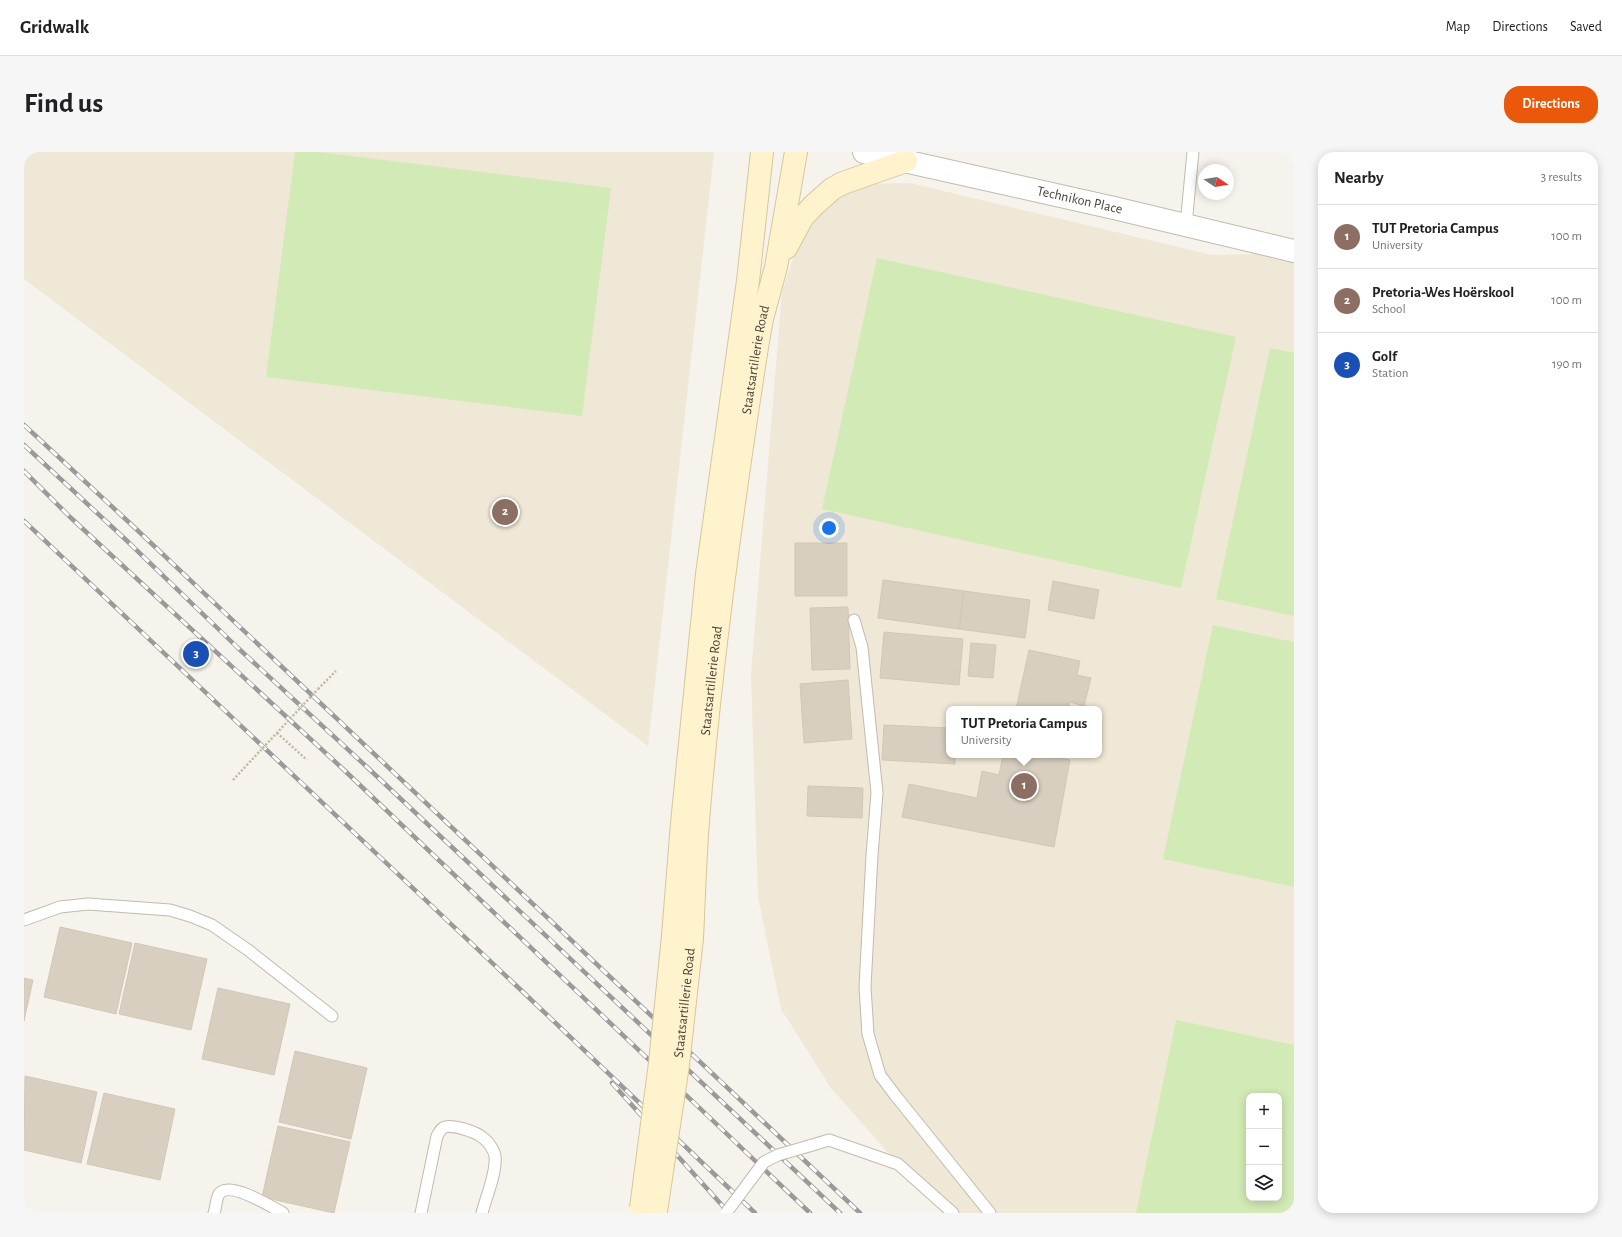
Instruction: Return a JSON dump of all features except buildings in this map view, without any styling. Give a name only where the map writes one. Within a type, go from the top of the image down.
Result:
[{"type":"street","name":"Staatsartillerie Road","points":[[683,937],[682,822],[707,574],[748,281],[762,152]]},
{"type":"street","points":[[748,281],[777,152]]},
{"type":"street","name":"Staatsartillerie Road","points":[[648,1211],[660,1062],[683,937],[698,822],[714,659],[758,341],[776,267],[796,152]]},
{"type":"street","name":"Technikon Place","points":[[864,152],[898,156],[1294,251]]},
{"type":"street","points":[[776,267],[802,218],[814,205],[842,182],[898,156]]},
{"type":"lane","points":[[1186,225],[1193,152]]},
{"type":"lane","points":[[854,620],[862,647],[877,793],[865,987],[868,1034],[880,1075],[990,1213]]},
{"type":"lane","points":[[24,920],[60,907],[88,904],[170,910],[190,916],[212,925],[248,950],[332,1016]]},
{"type":"lane","points":[[421,1213],[437,1136],[441,1129],[447,1126],[461,1128],[484,1138],[495,1156],[495,1165],[482,1213]]},
{"type":"lane","points":[[726,1213],[764,1162],[778,1155],[829,1140],[898,1164],[953,1213]]},
{"type":"lane","points":[[214,1213],[219,1194],[223,1191],[232,1189],[250,1195],[283,1213]]},
{"type":"path","points":[[233,780],[336,671]]},
{"type":"path","points":[[277,733],[307,760]]},
{"type":"shaded area","points":[[24,152],[714,152],[648,746],[24,279]]},
{"type":"shaded area","points":[[910,183],[1212,255],[1294,253],[1294,1213],[953,1213],[898,1164],[831,1088],[781,1009],[758,897],[751,674],[782,291],[798,245],[827,204],[866,184]]},
{"type":"green space","points":[[295,152],[319,152],[611,188],[582,416],[266,377]]},
{"type":"green space","points":[[877,258],[1236,337],[1181,588],[822,509]]},
{"type":"green space","points":[[1270,348],[1294,353],[1294,616],[1216,599]]},
{"type":"green space","points":[[1213,625],[1294,642],[1294,887],[1163,859]]},
{"type":"green space","points":[[1176,1020],[1294,1045],[1294,1213],[1136,1213]]},
{"type":"railway","points":[[24,425],[134,527],[860,1213]]},
{"type":"railway","points":[[24,445],[840,1213]]},
{"type":"railway","points":[[24,471],[70,517],[343,769],[810,1213]]},
{"type":"railway","points":[[24,521],[755,1213]]},
{"type":"railway","points":[[612,1083],[729,1213]]},
{"type":"place","name":"Pretoria-Wes Hoërskool","points":[[505,512]]},
{"type":"place","name":"Golf","points":[[196,654]]},
{"type":"place","name":"TUT Pretoria Campus","points":[[1024,786]]}]
